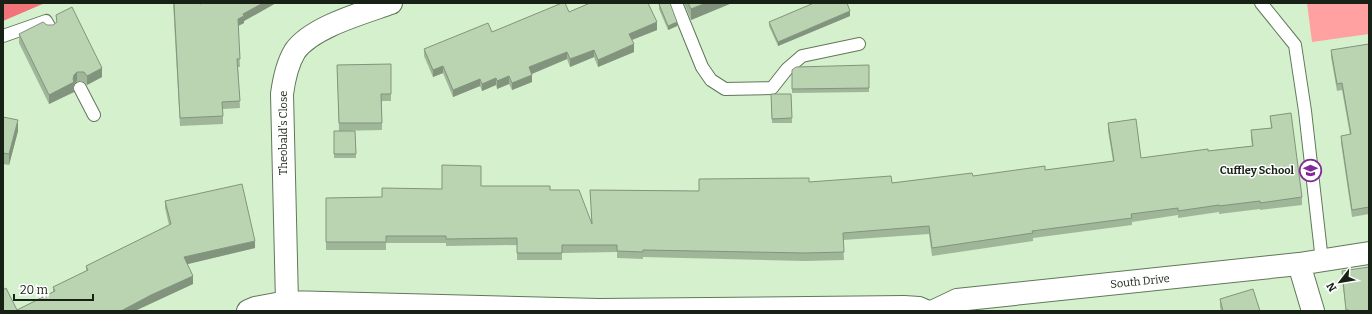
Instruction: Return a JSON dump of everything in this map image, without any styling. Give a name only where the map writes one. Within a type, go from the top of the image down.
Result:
[{"type":"street","name":"Theobald's Close","points":[[287,302],[282,94],[286,70],[296,51],[310,36],[331,26],[390,3]]},
{"type":"street","name":"South Drive","points":[[934,311],[957,300],[1299,264],[1369,253]]},
{"type":"street","points":[[1299,264],[1313,311]]},
{"type":"street","points":[[248,311],[255,308],[287,302],[598,310],[904,307],[919,308],[926,311]]},
{"type":"lane","points":[[676,3],[702,67],[711,80],[725,89],[772,88],[788,69],[802,56],[859,44]]},
{"type":"lane","points":[[1261,3],[1295,45],[1305,111],[1322,261]]},
{"type":"lane","points":[[3,36],[46,21],[50,28]]},
{"type":"lane","points":[[80,88],[94,115]]},
{"type":"shaded area","points":[[3,3],[45,3],[3,21]]},
{"type":"shaded area","points":[[1307,3],[1369,3],[1369,34],[1312,42]]},
{"type":"building","points":[[174,3],[263,3],[243,14],[244,16],[238,19],[240,59],[237,59],[240,101],[222,102],[223,116],[180,118]]},
{"type":"building","points":[[565,3],[569,12],[590,3],[648,3],[657,22],[629,34],[634,44],[598,60],[594,50],[570,59],[567,52],[529,67],[532,75],[512,83],[509,76],[497,81],[496,78],[482,84],[480,79],[453,90],[443,66],[433,70],[424,49],[488,23],[492,32]]},
{"type":"building","points":[[670,3],[677,22],[668,26],[659,4]]},
{"type":"building","points":[[688,3],[706,3],[691,9]]},
{"type":"building","points":[[814,3],[847,3],[850,11],[778,42],[769,22]]},
{"type":"building","points":[[72,7],[102,68],[87,76],[84,72],[77,72],[74,75],[74,82],[49,95],[19,34],[43,22],[47,25],[53,25],[57,22],[56,15]]},
{"type":"building","points":[[1369,44],[1369,207],[1352,210],[1341,136],[1351,134],[1342,83],[1337,84],[1331,50]]},
{"type":"building","points":[[391,64],[391,94],[381,94],[382,123],[339,123],[337,65]]},
{"type":"building","points":[[869,65],[869,88],[792,89],[792,70],[796,67]]},
{"type":"building","points":[[771,94],[791,94],[792,118],[772,119]]},
{"type":"building","points":[[1291,113],[1302,197],[1260,203],[1260,201],[1178,211],[1178,208],[1131,214],[1132,218],[1032,231],[1033,233],[932,248],[929,226],[843,233],[844,252],[805,253],[643,250],[643,252],[617,251],[617,245],[562,245],[562,253],[517,253],[517,238],[446,239],[446,236],[386,236],[386,242],[326,242],[326,198],[382,197],[382,188],[442,189],[442,165],[481,166],[481,186],[550,186],[550,190],[579,190],[592,224],[590,190],[699,191],[699,179],[809,178],[809,182],[891,176],[892,183],[972,173],[973,176],[1045,166],[1045,170],[1114,161],[1108,123],[1136,119],[1141,158],[1208,149],[1208,151],[1253,146],[1251,130],[1272,128],[1270,116]]},
{"type":"building","points":[[3,117],[18,120],[9,154],[3,153]]},
{"type":"building","points":[[334,131],[355,131],[356,154],[334,154]]},
{"type":"building","points":[[242,184],[255,241],[184,257],[193,276],[151,295],[121,311],[3,311],[3,290],[6,288],[17,310],[55,291],[53,287],[88,270],[86,266],[171,224],[165,201]]},
{"type":"building","points":[[1369,267],[1369,311],[1346,310],[1342,271]]},
{"type":"building","points":[[1253,289],[1260,311],[1223,311],[1220,299]]},
{"type":"place","name":"Cuffley School","points":[[1310,170]]}]
